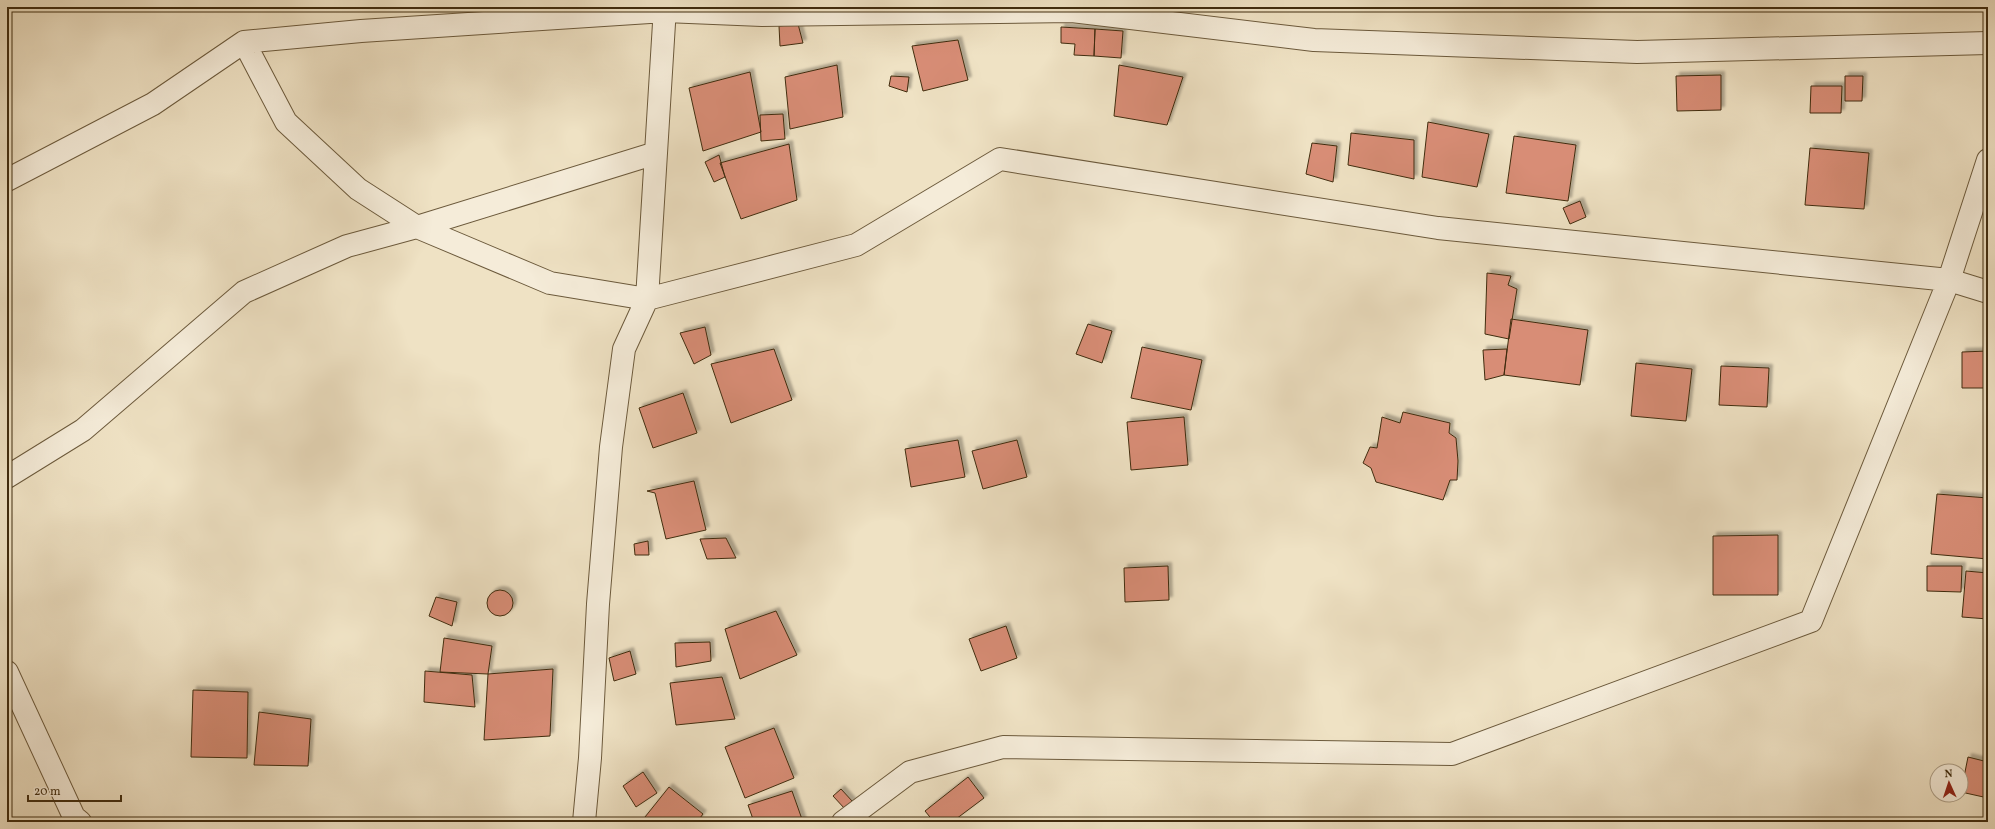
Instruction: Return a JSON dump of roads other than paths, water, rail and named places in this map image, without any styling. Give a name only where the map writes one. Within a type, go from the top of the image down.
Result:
[{"type":"street","points":[[584,822],[590,758],[598,604],[611,447],[624,349],[647,299],[665,9]]},
{"type":"street","points":[[7,180],[153,104],[244,42],[361,31],[665,9],[762,15],[1072,11],[1314,40],[1637,52],[1988,43]]},
{"type":"street","points":[[244,42],[286,122],[358,190],[416,227],[550,283],[647,299],[856,245],[1000,160],[1438,228],[1949,280],[1988,292]]},
{"type":"street","points":[[7,477],[83,430],[244,292],[347,246],[416,227],[656,153]]},
{"type":"street","points":[[843,822],[910,772],[1003,747],[1452,754],[1811,621],[1949,280],[1988,160]]},
{"type":"street","points":[[7,672],[74,817],[80,822]]}]
